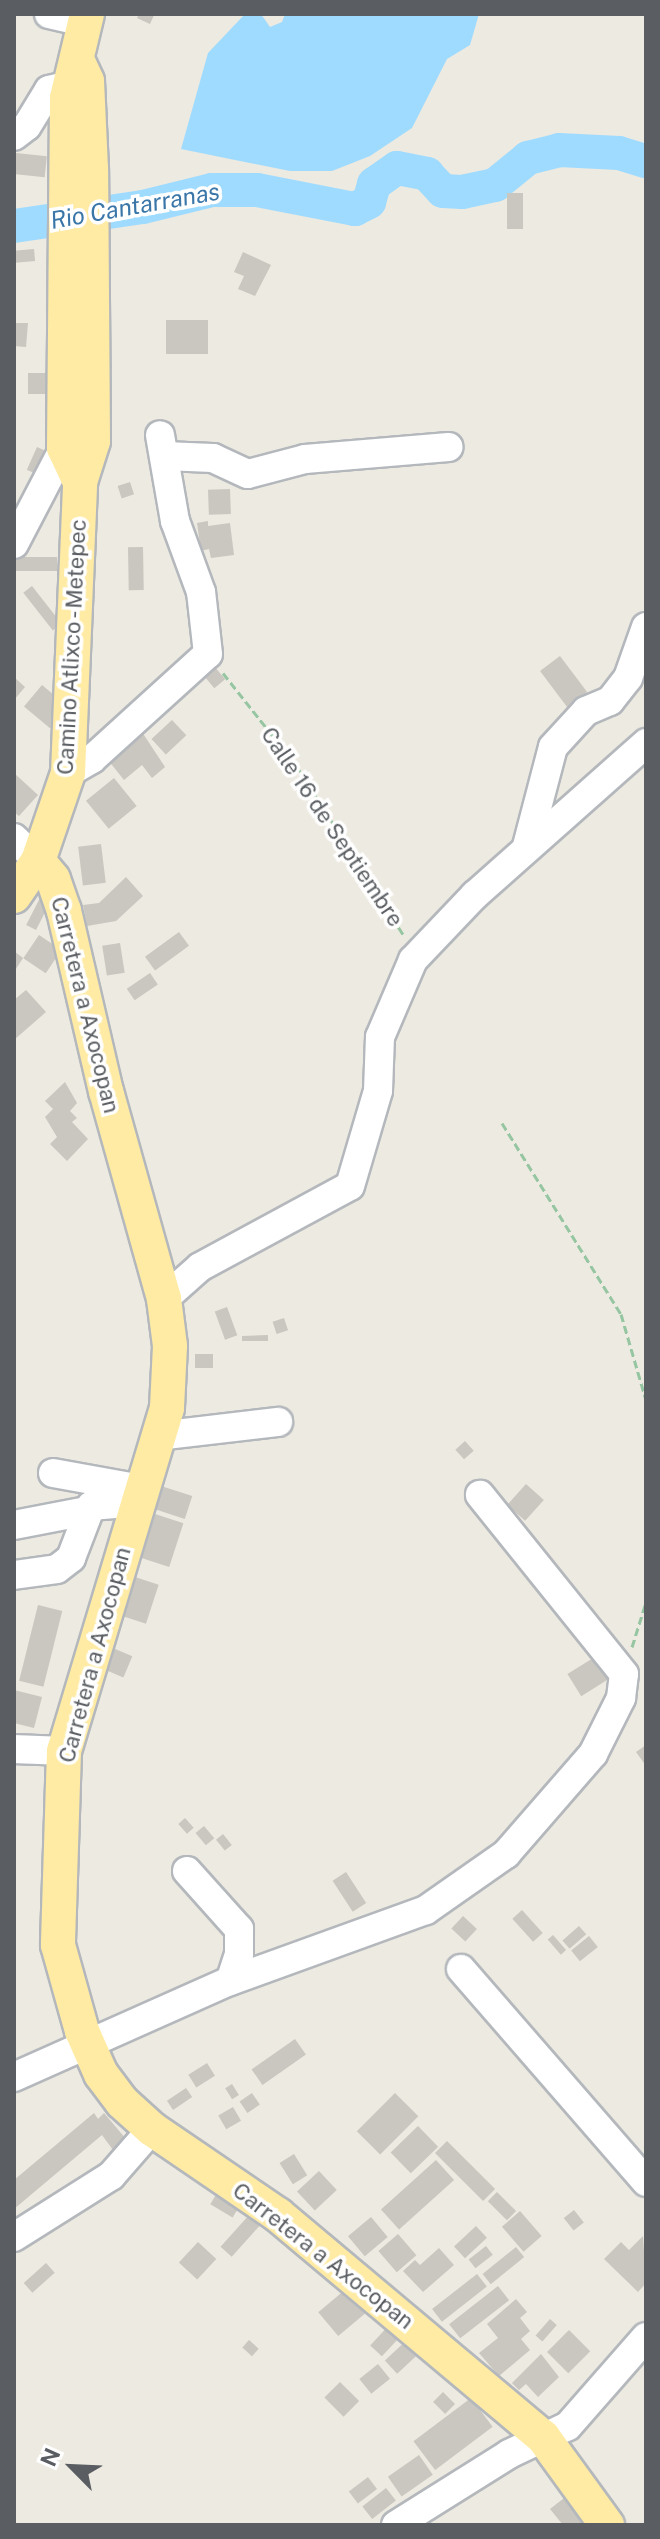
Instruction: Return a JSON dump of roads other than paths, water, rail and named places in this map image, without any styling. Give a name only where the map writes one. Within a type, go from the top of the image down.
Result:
[{"type":"main road","name":"Camino Atlixco - Metepec","points":[[14,896],[26,849],[68,773],[80,482],[79,76],[85,18]]},
{"type":"main road","name":"Carretera a Axocopan","points":[[26,849],[53,879],[64,911],[106,1091],[164,1299],[170,1346],[167,1408],[64,1751],[58,1945],[88,2043],[122,2102],[152,2129],[278,2215],[543,2437],[607,2525]]},
{"type":"street","points":[[49,14],[85,18]]},
{"type":"street","points":[[14,136],[27,126],[49,90],[79,76]]},
{"type":"street","points":[[14,544],[78,445]]},
{"type":"street","points":[[207,647],[201,592],[175,521],[162,445],[213,458],[248,474],[305,459],[449,447]]},
{"type":"street","points":[[68,773],[92,759],[207,647],[210,615],[221,594]]},
{"type":"street","points":[[527,847],[553,747],[586,711],[610,701],[628,678],[646,627]]},
{"type":"street","points":[[164,1299],[200,1267],[350,1186],[378,1091],[380,1037],[413,960],[527,847],[646,743]]},
{"type":"street","points":[[158,1436],[278,1422]]},
{"type":"street","points":[[53,1473],[140,1496]]},
{"type":"street","points":[[14,2077],[230,1981],[426,1910],[506,1854],[593,1754],[635,1672],[480,1495]]},
{"type":"street","points":[[14,1525],[87,1511],[96,1504],[140,1496]]},
{"type":"street","points":[[14,1575],[65,1564],[75,1551],[87,1511]]},
{"type":"street","points":[[14,1749],[64,1751]]},
{"type":"street","points":[[187,1871],[239,1929],[239,1954],[230,1981]]},
{"type":"street","points":[[461,1969],[646,2182]]},
{"type":"street","points":[[14,2237],[111,2176],[152,2129]]},
{"type":"street","points":[[396,2525],[543,2437],[568,2426],[646,2337]]},
{"type":"water","points":[[245,14],[261,14],[270,27],[282,22],[285,14],[479,14],[470,45],[447,59],[412,128],[370,156],[332,171],[290,171],[181,149],[208,53]]},
{"type":"waterway","name":"Rio Cantarranas","points":[[14,226],[143,207],[212,190],[257,190],[355,209],[369,202],[374,184],[397,168],[427,174],[443,191],[462,192],[495,185],[528,158],[559,150],[619,153],[646,161]]}]
